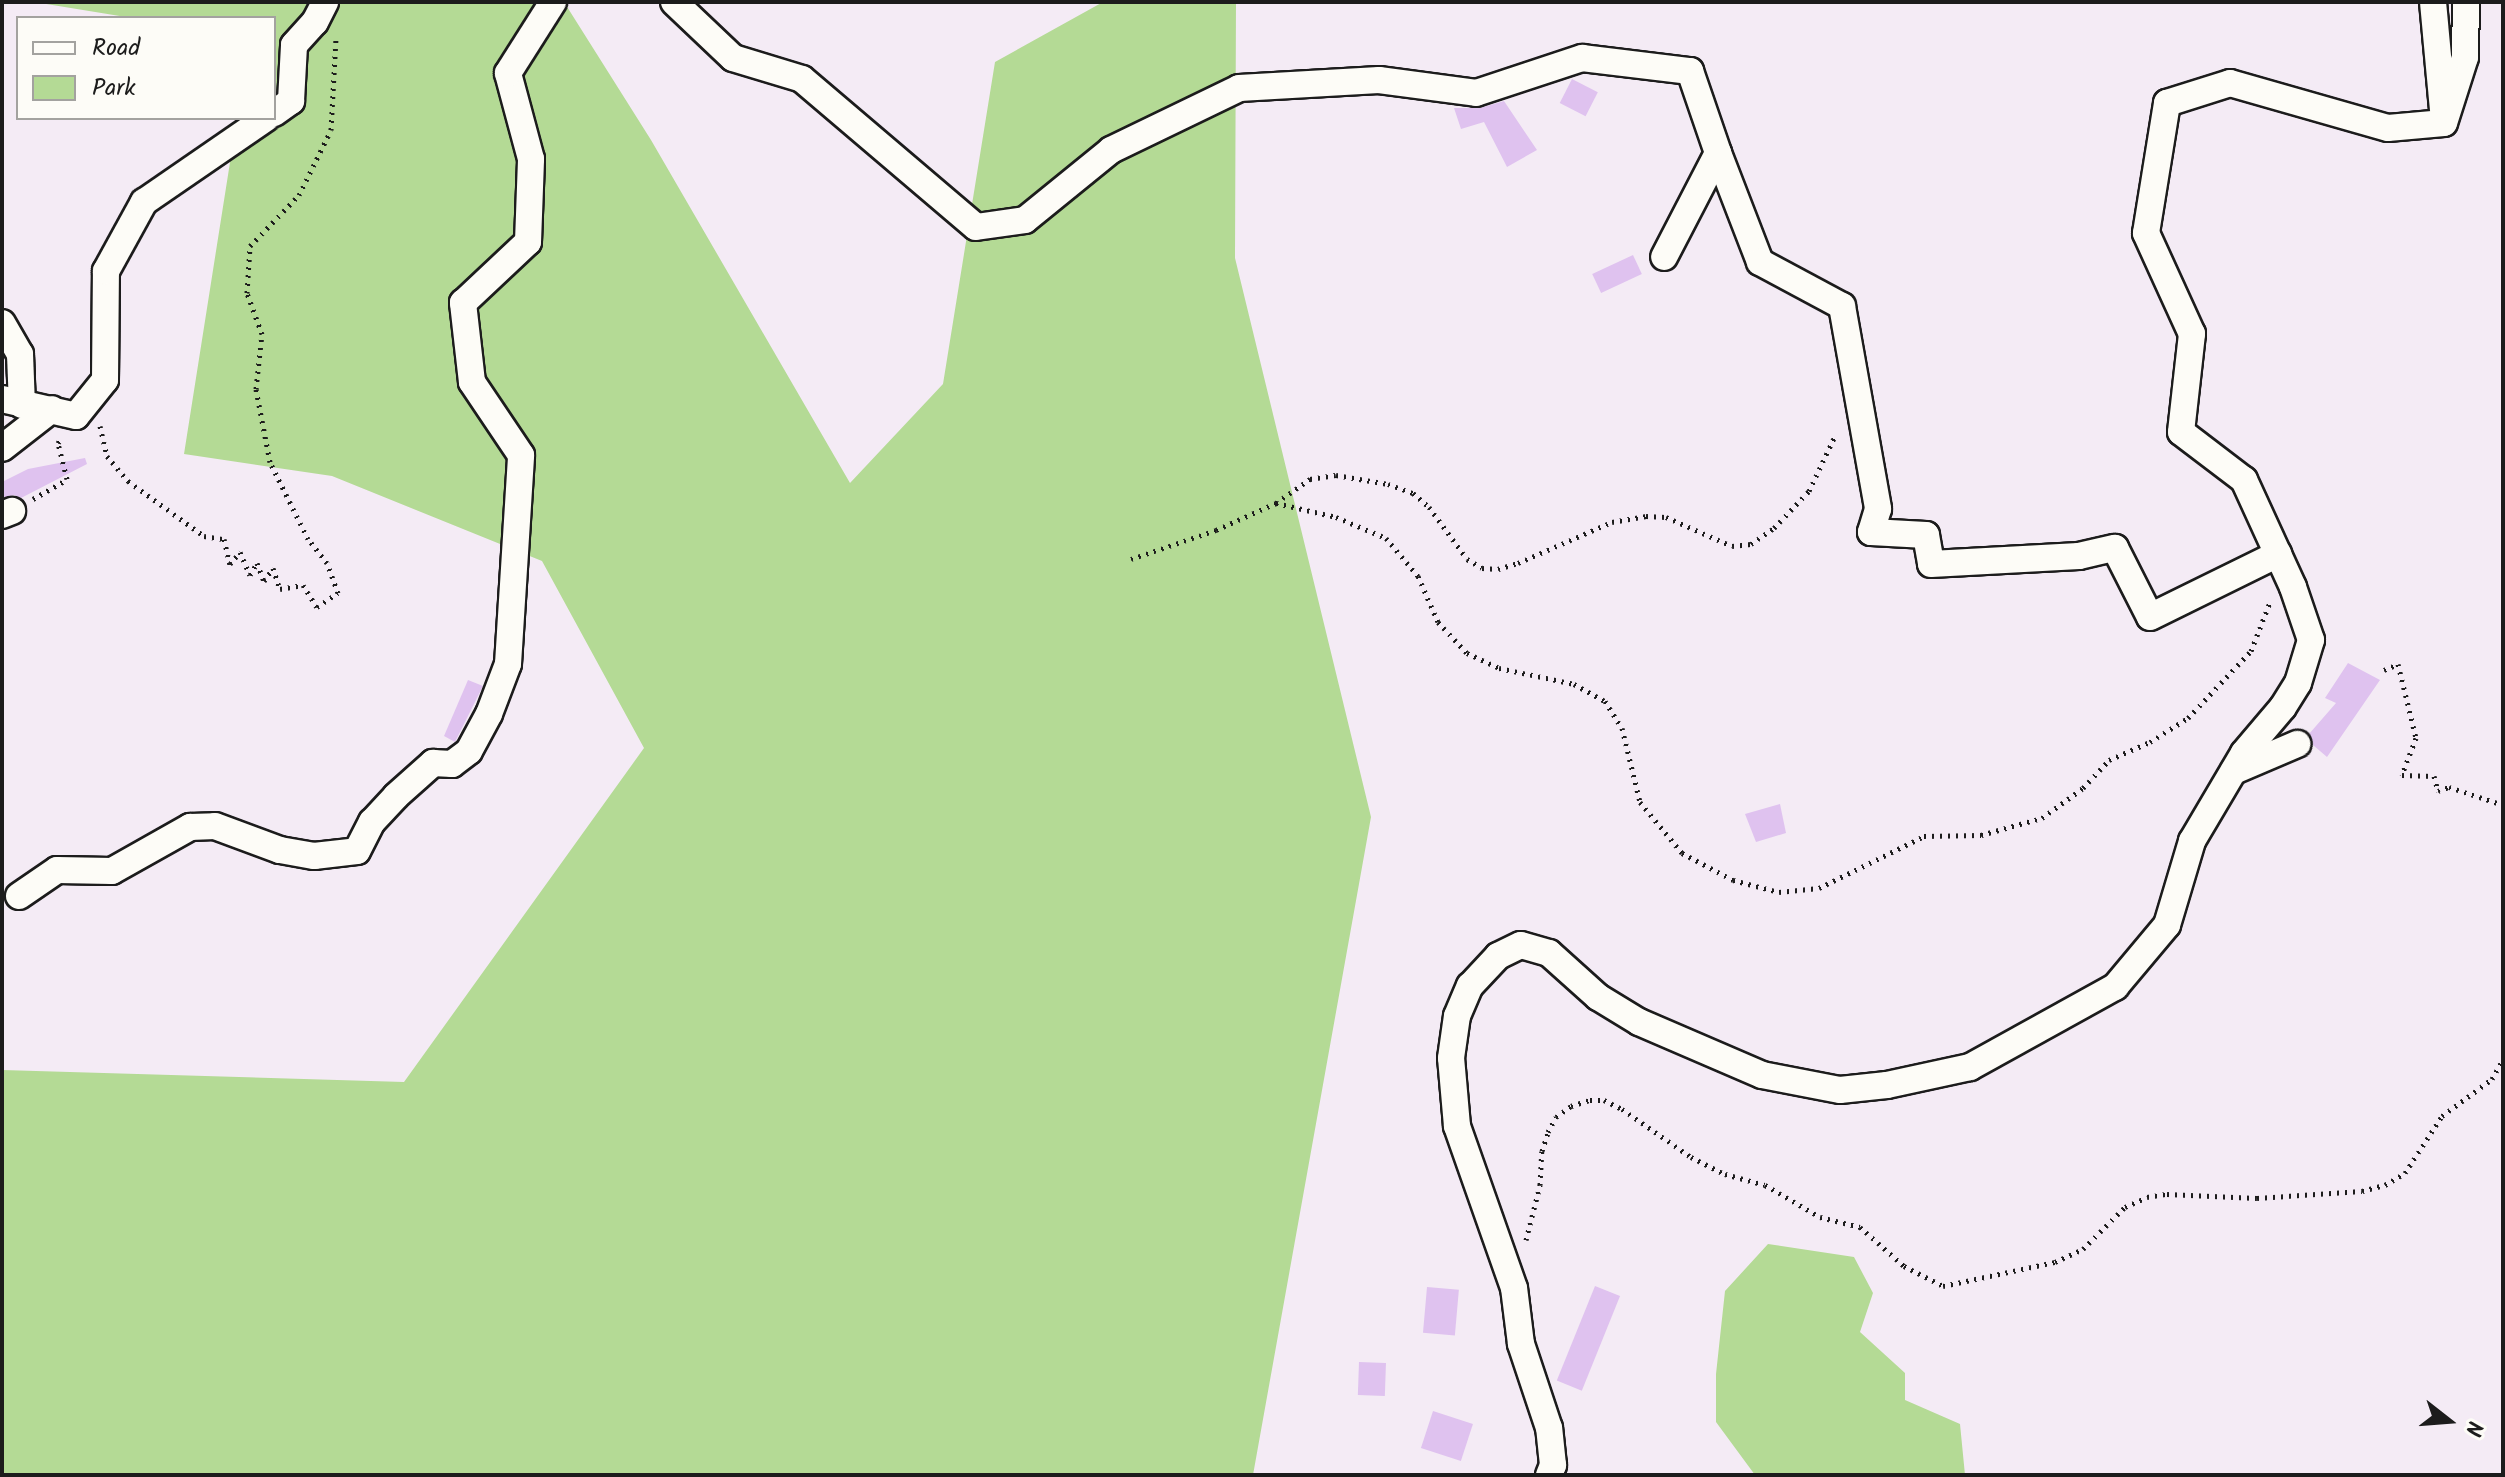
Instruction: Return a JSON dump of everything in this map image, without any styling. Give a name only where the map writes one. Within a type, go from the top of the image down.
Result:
[{"type":"street","points":[[276,112],[291,101],[294,45],[315,22],[325,2]]},
{"type":"street","points":[[19,896],[57,870],[112,871],[190,827],[215,826],[280,850],[314,856],[357,851],[372,822],[396,796],[433,763],[452,764],[469,751],[489,714],[508,664],[521,455],[472,382],[463,303],[528,242],[531,159],[508,73],[553,2]]},
{"type":"street","points":[[674,2],[733,58],[802,79],[976,227],[1025,220],[1111,150],[1239,88],[1379,80],[1476,93],[1582,58],[1690,71],[1760,262],[1842,306],[1878,509],[1871,532],[1926,535],[1931,564],[2079,556],[2115,548],[2150,617],[2278,554]]},
{"type":"street","points":[[2433,2],[2444,123]]},
{"type":"street","points":[[2444,123],[2465,57],[2466,2]]},
{"type":"street","points":[[1549,1475],[1553,1465],[1549,1428],[1521,1344],[1514,1288],[1457,1126],[1451,1058],[1457,1016],[1470,986],[1498,956],[1521,945],[1549,953],[1598,997],[1639,1022],[1762,1075],[1840,1090],[1887,1085],[1970,1067],[2115,987],[2167,925],[2192,841],[2234,771],[2298,683],[2311,640],[2293,587],[2244,480],[2181,432],[2192,334],[2146,233],[2167,103],[2230,83],[2388,128],[2444,123]]},
{"type":"street","points":[[2,448],[64,412],[105,380],[106,271],[144,202],[263,120]]},
{"type":"street","points":[[1664,257],[1718,153]]},
{"type":"street","points":[[2,323],[20,354],[12,402],[64,412]]},
{"type":"street","points":[[2234,771],[2297,744]]},
{"type":"path","points":[[7,513],[67,479],[58,443],[64,412],[99,423],[107,456],[128,481],[204,536],[224,539],[230,564],[240,552],[250,575],[257,563],[264,581],[273,568],[280,589],[303,585],[317,607],[338,593],[327,563],[308,539],[270,462],[256,389],[262,334],[247,293],[250,246],[299,195],[331,130],[336,35]]},
{"type":"path","points":[[1131,559],[1216,530],[1276,503],[1310,479],[1336,475],[1388,484],[1413,493],[1429,507],[1467,559],[1482,568],[1498,569],[1518,563],[1612,522],[1646,516],[1666,517],[1732,546],[1751,544],[1774,528],[1809,491],[1834,443],[1837,429]]},
{"type":"path","points":[[1276,503],[1336,517],[1386,538],[1418,576],[1438,622],[1467,653],[1499,668],[1574,684],[1605,701],[1622,728],[1640,802],[1682,853],[1733,880],[1779,892],[1819,888],[1924,836],[1981,835],[2042,818],[2083,788],[2109,760],[2150,742],[2188,718],[2251,651],[2275,595],[2293,587]]},
{"type":"path","points":[[2384,670],[2398,664],[2416,738],[2402,775],[2434,776],[2438,791],[2449,787],[2503,805]]},
{"type":"path","points":[[1525,1244],[1540,1185],[1542,1151],[1548,1132],[1556,1117],[1571,1106],[1590,1100],[1604,1100],[1622,1109],[1658,1136],[1725,1174],[1765,1185],[1820,1217],[1860,1227],[1904,1266],[1943,1286],[2055,1262],[2083,1249],[2125,1207],[2147,1197],[2167,1194],[2257,1198],[2362,1191],[2385,1185],[2405,1173],[2442,1116],[2492,1079],[2503,1059]]},
{"type":"green space","points":[[34,2],[564,2],[651,140],[850,483],[943,384],[995,62],[1103,2],[1236,2],[1235,258],[1371,817],[1253,1475],[2,1475],[2,1070],[404,1082],[644,748],[542,561],[332,476],[184,454],[237,120],[276,120],[276,16],[120,16]]},
{"type":"green space","points":[[1768,1244],[1854,1257],[1873,1293],[1860,1332],[1905,1373],[1905,1400],[1960,1424],[1965,1475],[1755,1475],[1716,1422],[1716,1374],[1725,1291]]},
{"type":"building","points":[[1572,79],[1598,92],[1586,116],[1560,103]]},
{"type":"building","points":[[1504,101],[1537,150],[1507,167],[1484,122],[1461,129],[1454,108],[1480,108]]},
{"type":"building","points":[[1633,255],[1642,274],[1601,293],[1592,274]]},
{"type":"building","points":[[85,458],[87,464],[21,498],[14,495],[2,498],[2,482],[28,469]]},
{"type":"building","points":[[2348,663],[2380,680],[2327,757],[2313,745],[2309,734],[2336,703],[2325,698]]},
{"type":"building","points":[[468,680],[483,686],[455,742],[444,736]]},
{"type":"building","points":[[1780,804],[1786,833],[1756,842],[1745,814]]},
{"type":"building","points":[[1595,1286],[1620,1296],[1582,1391],[1557,1381]]},
{"type":"building","points":[[1427,1287],[1459,1290],[1455,1336],[1423,1333]]},
{"type":"building","points":[[1359,1362],[1386,1363],[1385,1396],[1358,1395]]},
{"type":"building","points":[[1433,1411],[1473,1424],[1461,1461],[1421,1448]]}]
